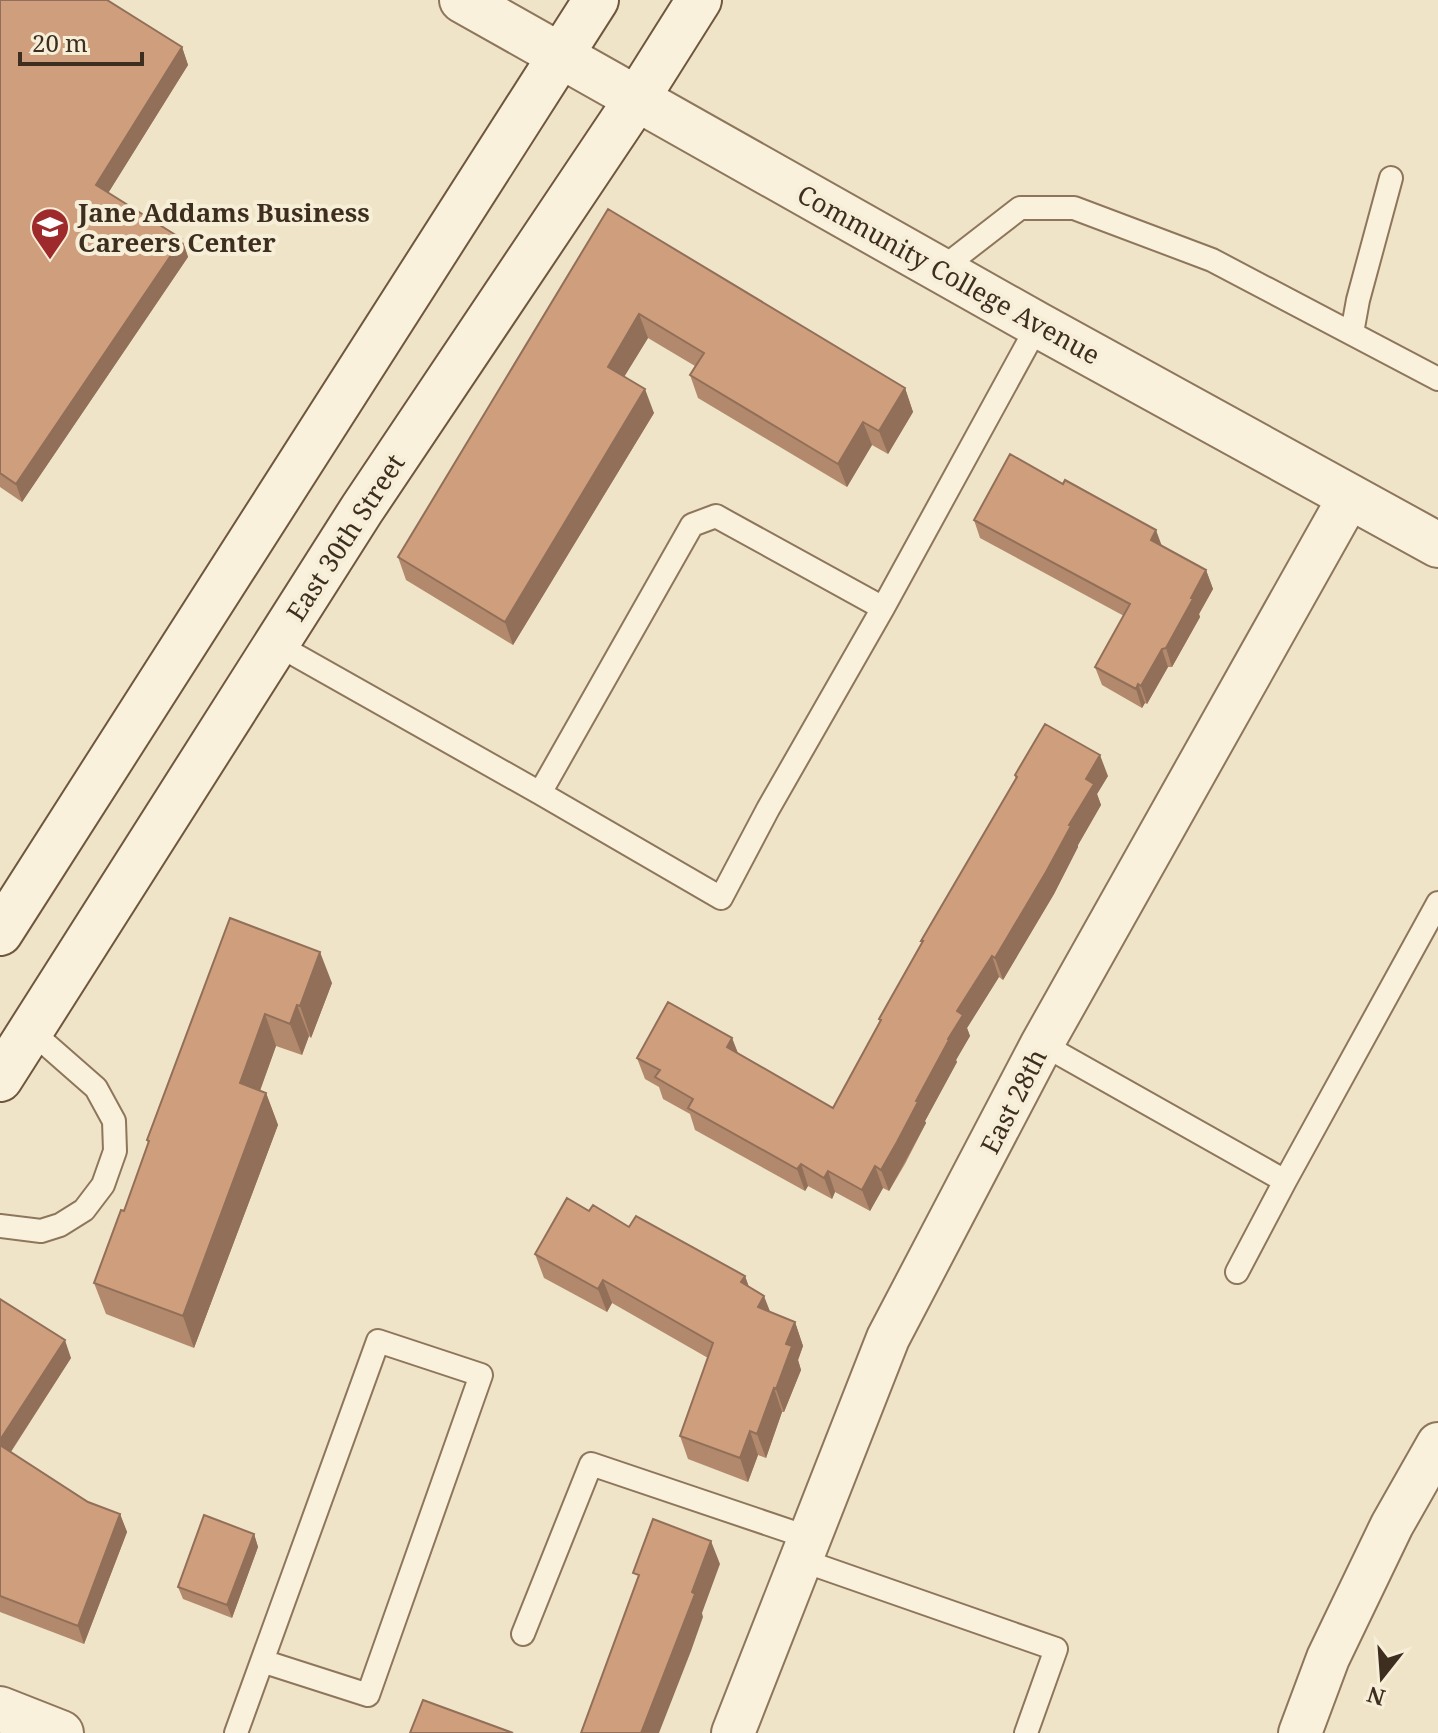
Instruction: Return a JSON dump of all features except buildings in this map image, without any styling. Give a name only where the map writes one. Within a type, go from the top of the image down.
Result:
[{"type":"main road","name":"Community College Avenue","points":[[462,0],[1038,325],[1438,545]]},
{"type":"main road","points":[[0,933],[596,0]]},
{"type":"main road","name":"East 30th Street","points":[[0,1079],[362,509],[636,100],[699,0]]},
{"type":"main road","points":[[0,1709],[61,1733]]},
{"type":"street","name":"East 28th","points":[[733,1733],[888,1338],[1042,1044],[1350,496]]},
{"type":"street","points":[[1300,1733],[1328,1658],[1392,1525],[1438,1444]]},
{"type":"lane","points":[[1352,333],[1391,178]]},
{"type":"lane","points":[[940,270],[1020,208],[1074,208],[1212,260],[1438,379]]},
{"type":"lane","points":[[276,644],[721,898],[1038,325]]},
{"type":"lane","points":[[540,793],[692,525],[716,516],[883,608]]},
{"type":"lane","points":[[1237,1272],[1438,903]]},
{"type":"lane","points":[[0,1226],[41,1231],[60,1225],[84,1210],[103,1185],[115,1151],[114,1121],[96,1088],[31,1031]]},
{"type":"lane","points":[[1042,1044],[1285,1181]]},
{"type":"lane","points":[[236,1733],[262,1661],[378,1341],[481,1375],[368,1695],[262,1661]]},
{"type":"lane","points":[[523,1634],[591,1464],[1056,1649],[1026,1733]]},
{"type":"place","name":"Jane Addams Business Careers Center","points":[[50,261]]}]
